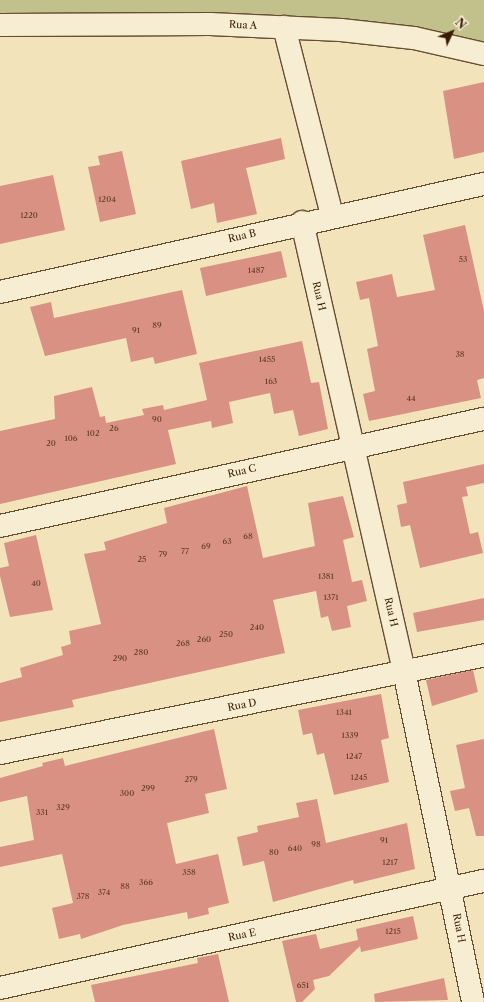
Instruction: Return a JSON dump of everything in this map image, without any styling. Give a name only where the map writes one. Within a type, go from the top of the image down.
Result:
[{"type":"street","name":"Rua A","points":[[0,25],[130,23],[284,27],[414,38],[484,54]]},
{"type":"street","points":[[284,27],[332,216]]},
{"type":"street","name":"Rua B","points":[[0,292],[302,222],[484,184]]},
{"type":"street","name":"Rua H","points":[[302,222],[404,673],[451,888],[473,1002]]},
{"type":"street","name":"Rua C","points":[[0,526],[353,446],[484,419]]},
{"type":"street","name":"Rua D","points":[[0,753],[404,673],[484,655]]},
{"type":"street","name":"Rua E","points":[[0,988],[484,881]]},
{"type":"shaded area","points":[[0,0],[484,0],[484,54],[414,38],[0,25]]},
{"type":"building","points":[[484,82],[484,152],[454,159],[443,91]]},
{"type":"building","points":[[281,138],[285,159],[246,168],[257,214],[217,223],[214,203],[191,209],[181,161]]},
{"type":"building","points":[[122,151],[136,214],[100,222],[88,167],[100,165],[98,156]]},
{"type":"building","points":[[53,175],[65,230],[0,244],[0,186]]},
{"type":"building","points":[[465,225],[484,311],[484,378],[477,380],[481,398],[369,421],[363,394],[375,391],[367,349],[378,346],[369,298],[360,300],[356,282],[392,274],[397,297],[435,290],[423,235]]},
{"type":"building","points":[[281,251],[287,277],[206,296],[200,268]]},
{"type":"building","points":[[182,290],[197,354],[155,364],[153,357],[131,362],[126,338],[45,356],[30,307],[51,302],[54,318]]},
{"type":"building","points":[[302,341],[311,383],[319,382],[328,429],[299,436],[293,410],[274,414],[270,393],[229,402],[233,423],[212,428],[211,421],[168,430],[176,464],[0,504],[0,431],[55,419],[54,396],[92,387],[100,417],[105,416],[106,423],[144,415],[142,409],[163,405],[164,410],[207,400],[199,363]]},
{"type":"building","points":[[484,464],[484,483],[466,487],[468,496],[462,497],[470,534],[478,532],[483,553],[420,568],[410,525],[401,527],[397,505],[407,503],[403,482]]},
{"type":"building","points":[[247,486],[263,558],[315,546],[308,503],[343,496],[354,537],[343,540],[352,582],[362,580],[367,601],[347,606],[351,627],[332,631],[328,616],[321,618],[316,591],[273,600],[285,653],[72,700],[74,707],[0,722],[0,683],[22,677],[20,668],[63,655],[61,647],[71,644],[69,631],[101,624],[84,554],[106,550],[104,542],[167,523],[164,508]]},
{"type":"building","points":[[36,535],[53,610],[10,617],[0,576],[0,568],[9,566],[4,543]]},
{"type":"building","points":[[484,598],[484,620],[417,632],[413,613]]},
{"type":"building","points":[[473,670],[478,692],[432,706],[426,680]]},
{"type":"building","points":[[381,694],[389,738],[381,740],[389,782],[334,795],[324,753],[317,755],[312,733],[303,735],[298,710]]},
{"type":"building","points":[[214,729],[227,789],[205,794],[209,813],[167,823],[176,864],[218,854],[229,903],[208,908],[209,914],[188,919],[187,912],[123,925],[81,939],[80,934],[59,939],[52,908],[73,903],[62,854],[0,867],[0,847],[34,840],[27,796],[0,802],[0,778],[43,766],[42,763],[63,758],[65,766]]},
{"type":"building","points":[[484,739],[484,836],[476,836],[469,808],[455,811],[450,791],[465,788],[456,745]]},
{"type":"building","points":[[317,799],[326,843],[407,823],[415,869],[354,884],[353,880],[273,902],[264,861],[243,866],[237,837],[258,832],[257,826],[299,817],[296,803]]},
{"type":"building","points":[[413,916],[418,939],[361,952],[360,946],[329,976],[313,980],[315,989],[302,1002],[296,1002],[282,941],[316,934],[320,949],[358,940],[356,929]]},
{"type":"building","points":[[218,954],[229,1002],[95,1002],[91,985],[198,963],[197,958]]},
{"type":"building","points":[[444,978],[448,1000],[375,1002],[374,994]]}]
